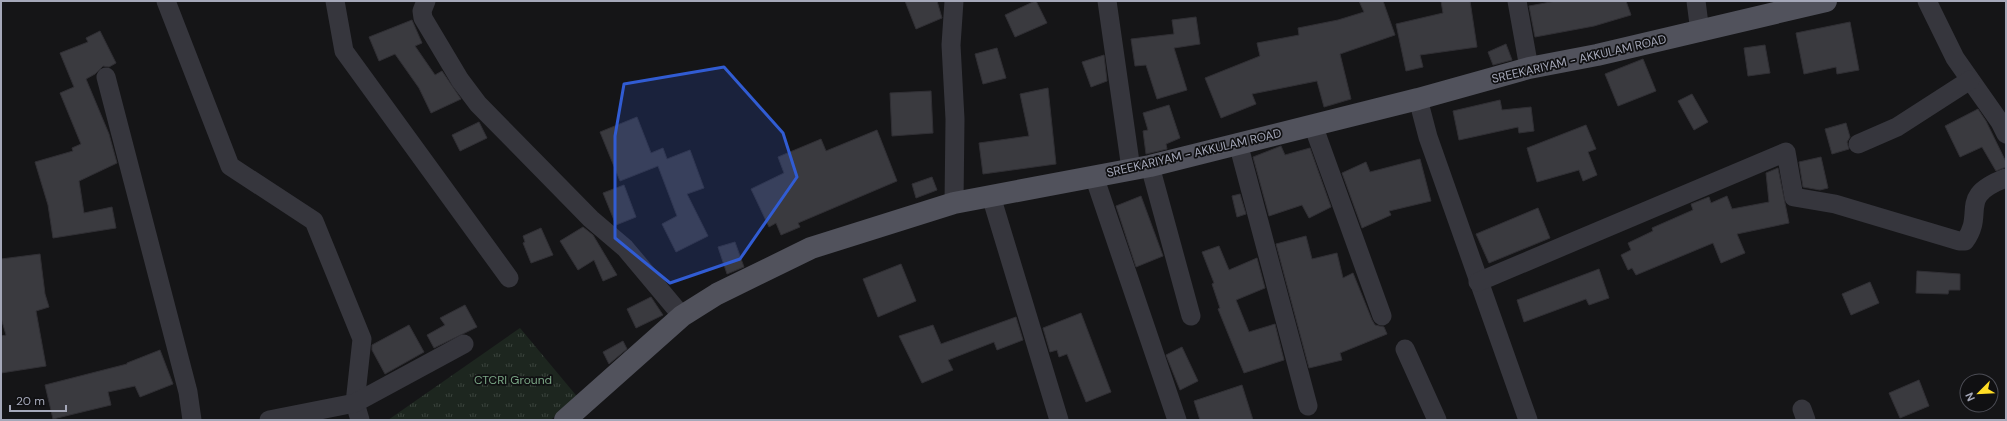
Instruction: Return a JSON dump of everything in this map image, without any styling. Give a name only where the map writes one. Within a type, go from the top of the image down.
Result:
[{"type":"main road","name":"SREEKARIYAM - AKKULAM ROAD","points":[[565,420],[682,316],[717,294],[811,248],[954,203],[1141,168],[1418,99],[1529,68],[1597,55],[1700,32],[1826,1]]},
{"type":"street","points":[[166,1],[230,166],[314,221],[362,339],[358,411]]},
{"type":"street","points":[[335,1],[344,51],[509,278]]},
{"type":"street","points":[[426,1],[422,11],[423,18],[460,80],[478,104],[592,219],[625,248],[682,316]]},
{"type":"street","points":[[954,1],[951,45],[955,120],[954,203]]},
{"type":"street","points":[[1107,1],[1141,168],[1191,316]]},
{"type":"street","points":[[1517,1],[1529,68]]},
{"type":"street","points":[[1696,1],[1700,32]]},
{"type":"street","points":[[1927,1],[1955,58],[2000,122],[2006,134]]},
{"type":"street","points":[[106,77],[188,392],[192,420]]},
{"type":"street","points":[[1858,144],[1897,127],[1970,80]]},
{"type":"street","points":[[1418,99],[1428,137],[1528,420]]},
{"type":"street","points":[[1313,125],[1382,316]]},
{"type":"street","points":[[1238,143],[1308,406]]},
{"type":"street","points":[[1478,282],[1786,152],[1794,197],[1835,204],[1959,241],[1965,241],[1971,233],[1974,201],[1980,193],[1992,183],[2006,178]]},
{"type":"street","points":[[1094,176],[1177,420]]},
{"type":"street","points":[[991,196],[1059,420]]},
{"type":"street","points":[[269,420],[358,411],[464,344]]},
{"type":"street","points":[[1405,350],[1437,420]]},
{"type":"highlighted area","points":[[724,67],[783,133],[797,177],[740,259],[670,283],[615,238],[615,136],[624,84]]},
{"type":"green space","name":"CTCRI Ground","points":[[520,328],[580,400],[550,420],[388,420]]},
{"type":"building","points":[[905,1],[937,1],[942,18],[916,29]]},
{"type":"building","points":[[1035,1],[1047,23],[1015,37],[1005,15]]},
{"type":"building","points":[[1359,1],[1383,1],[1395,35],[1340,54],[1351,99],[1324,107],[1317,81],[1252,94],[1256,104],[1221,118],[1205,78],[1260,56],[1257,43],[1299,35],[1298,28],[1338,20],[1364,12]]},
{"type":"building","points":[[1441,1],[1470,1],[1477,47],[1420,55],[1423,67],[1406,71],[1396,24],[1443,13]]},
{"type":"building","points":[[1556,1],[1626,1],[1631,15],[1594,26],[1535,37],[1529,6]]},
{"type":"building","points":[[1196,17],[1200,44],[1174,48],[1187,90],[1157,99],[1146,65],[1135,66],[1131,39],[1174,34],[1172,20]]},
{"type":"building","points":[[412,20],[422,43],[415,46],[435,75],[442,71],[461,99],[431,113],[419,88],[395,54],[379,61],[369,37]]},
{"type":"building","points":[[1850,22],[1859,70],[1837,74],[1836,67],[1804,74],[1796,33]]},
{"type":"building","points":[[100,31],[116,63],[109,67],[103,66],[95,74],[86,79],[109,134],[117,163],[79,181],[84,213],[112,207],[116,228],[53,238],[48,205],[35,162],[73,151],[72,148],[81,144],[60,93],[74,87],[60,53],[88,42],[86,38]]},
{"type":"building","points":[[1506,44],[1512,60],[1493,65],[1488,52]]},
{"type":"building","points":[[1765,45],[1770,73],[1748,76],[1744,48]]},
{"type":"building","points":[[997,48],[1006,78],[983,84],[975,54]]},
{"type":"building","points":[[1104,55],[1107,81],[1091,87],[1082,62]]},
{"type":"building","points":[[1643,59],[1656,91],[1618,106],[1605,74]]},
{"type":"building","points":[[1048,88],[1056,164],[983,174],[979,143],[1029,136],[1020,94]]},
{"type":"building","points":[[931,91],[933,133],[892,136],[890,93]]},
{"type":"building","points":[[1692,94],[1708,122],[1694,130],[1678,101]]},
{"type":"building","points":[[1500,100],[1502,110],[1531,107],[1534,131],[1519,133],[1518,127],[1459,140],[1453,111]]},
{"type":"building","points":[[1169,105],[1180,138],[1166,144],[1167,149],[1146,154],[1143,131],[1148,130],[1143,113]]},
{"type":"building","points":[[1978,109],[1986,121],[2006,162],[2006,167],[1996,171],[1982,147],[1960,157],[1945,126]]},
{"type":"building","points":[[637,117],[651,153],[663,148],[667,159],[690,150],[704,188],[687,194],[708,236],[676,252],[662,224],[677,216],[658,166],[620,181],[600,132]]},
{"type":"building","points":[[479,122],[487,138],[460,151],[452,135]]},
{"type":"building","points":[[1846,123],[1850,137],[1847,142],[1849,149],[1832,154],[1825,129]]},
{"type":"building","points":[[1586,125],[1596,149],[1588,152],[1597,175],[1583,181],[1579,170],[1537,182],[1527,148]]},
{"type":"building","points":[[877,130],[897,181],[798,223],[800,227],[781,235],[776,223],[769,227],[751,189],[784,173],[778,157],[821,139],[826,151]]},
{"type":"building","points":[[1281,146],[1285,155],[1310,148],[1331,207],[1309,218],[1302,205],[1269,216],[1253,157]]},
{"type":"building","points":[[1821,157],[1828,188],[1820,190],[1803,187],[1799,162]]},
{"type":"building","points":[[1420,159],[1431,201],[1389,211],[1391,215],[1362,228],[1342,173],[1366,162],[1370,172]]},
{"type":"building","points":[[1778,168],[1789,223],[1737,234],[1745,253],[1721,263],[1713,243],[1636,275],[1632,268],[1628,270],[1621,255],[1631,250],[1628,243],[1653,231],[1652,228],[1693,210],[1691,204],[1709,197],[1711,203],[1727,196],[1732,209],[1769,202],[1766,173]]},
{"type":"building","points":[[932,177],[937,190],[916,198],[912,184]]},
{"type":"building","points":[[624,185],[636,217],[616,225],[603,193]]},
{"type":"building","points":[[1240,194],[1246,214],[1237,217],[1232,196]]},
{"type":"building","points":[[1141,196],[1163,256],[1136,267],[1116,206]]},
{"type":"building","points":[[1538,208],[1550,238],[1489,263],[1476,234]]},
{"type":"building","points":[[583,227],[593,235],[617,275],[603,281],[594,260],[578,270],[560,241]]},
{"type":"building","points":[[541,228],[553,255],[531,263],[523,243],[525,242],[523,236]]},
{"type":"building","points":[[1306,236],[1312,259],[1337,253],[1343,278],[1353,273],[1372,320],[1375,325],[1384,327],[1387,334],[1340,353],[1342,360],[1309,368],[1276,244]]},
{"type":"building","points":[[735,242],[744,267],[727,274],[718,247]]},
{"type":"building","points":[[1219,246],[1229,270],[1257,258],[1265,288],[1236,300],[1249,332],[1275,324],[1284,360],[1244,373],[1218,309],[1220,308],[1212,284],[1214,283],[1202,252]]},
{"type":"building","points":[[40,254],[45,294],[49,307],[36,311],[46,366],[1,373],[1,336],[6,335],[1,318],[1,259]]},
{"type":"building","points":[[901,264],[916,301],[878,317],[863,279]]},
{"type":"building","points":[[1599,269],[1609,298],[1589,305],[1586,299],[1524,322],[1517,300]]},
{"type":"building","points":[[1917,271],[1960,274],[1960,290],[1949,290],[1948,294],[1916,293]]},
{"type":"building","points":[[1870,282],[1879,303],[1851,315],[1842,294]]},
{"type":"building","points":[[651,297],[663,315],[636,328],[627,309]]},
{"type":"building","points":[[465,305],[477,327],[434,348],[427,335],[445,325],[440,318]]},
{"type":"building","points":[[1081,313],[1111,392],[1086,402],[1067,354],[1059,357],[1057,350],[1050,352],[1043,328]]},
{"type":"building","points":[[1016,317],[1023,340],[997,350],[994,342],[948,360],[953,370],[922,383],[899,336],[933,325],[941,344]]},
{"type":"building","points":[[409,325],[424,352],[385,374],[372,350],[372,345]]},
{"type":"building","points":[[623,341],[627,349],[609,364],[603,352]]},
{"type":"building","points":[[1182,347],[1198,381],[1180,390],[1166,355]]},
{"type":"building","points":[[160,350],[173,384],[140,397],[135,386],[108,392],[111,405],[53,419],[45,385],[127,364]]},
{"type":"building","points":[[1919,380],[1929,406],[1900,418],[1889,393]]},
{"type":"building","points":[[1242,385],[1253,420],[1200,420],[1194,401]]}]
